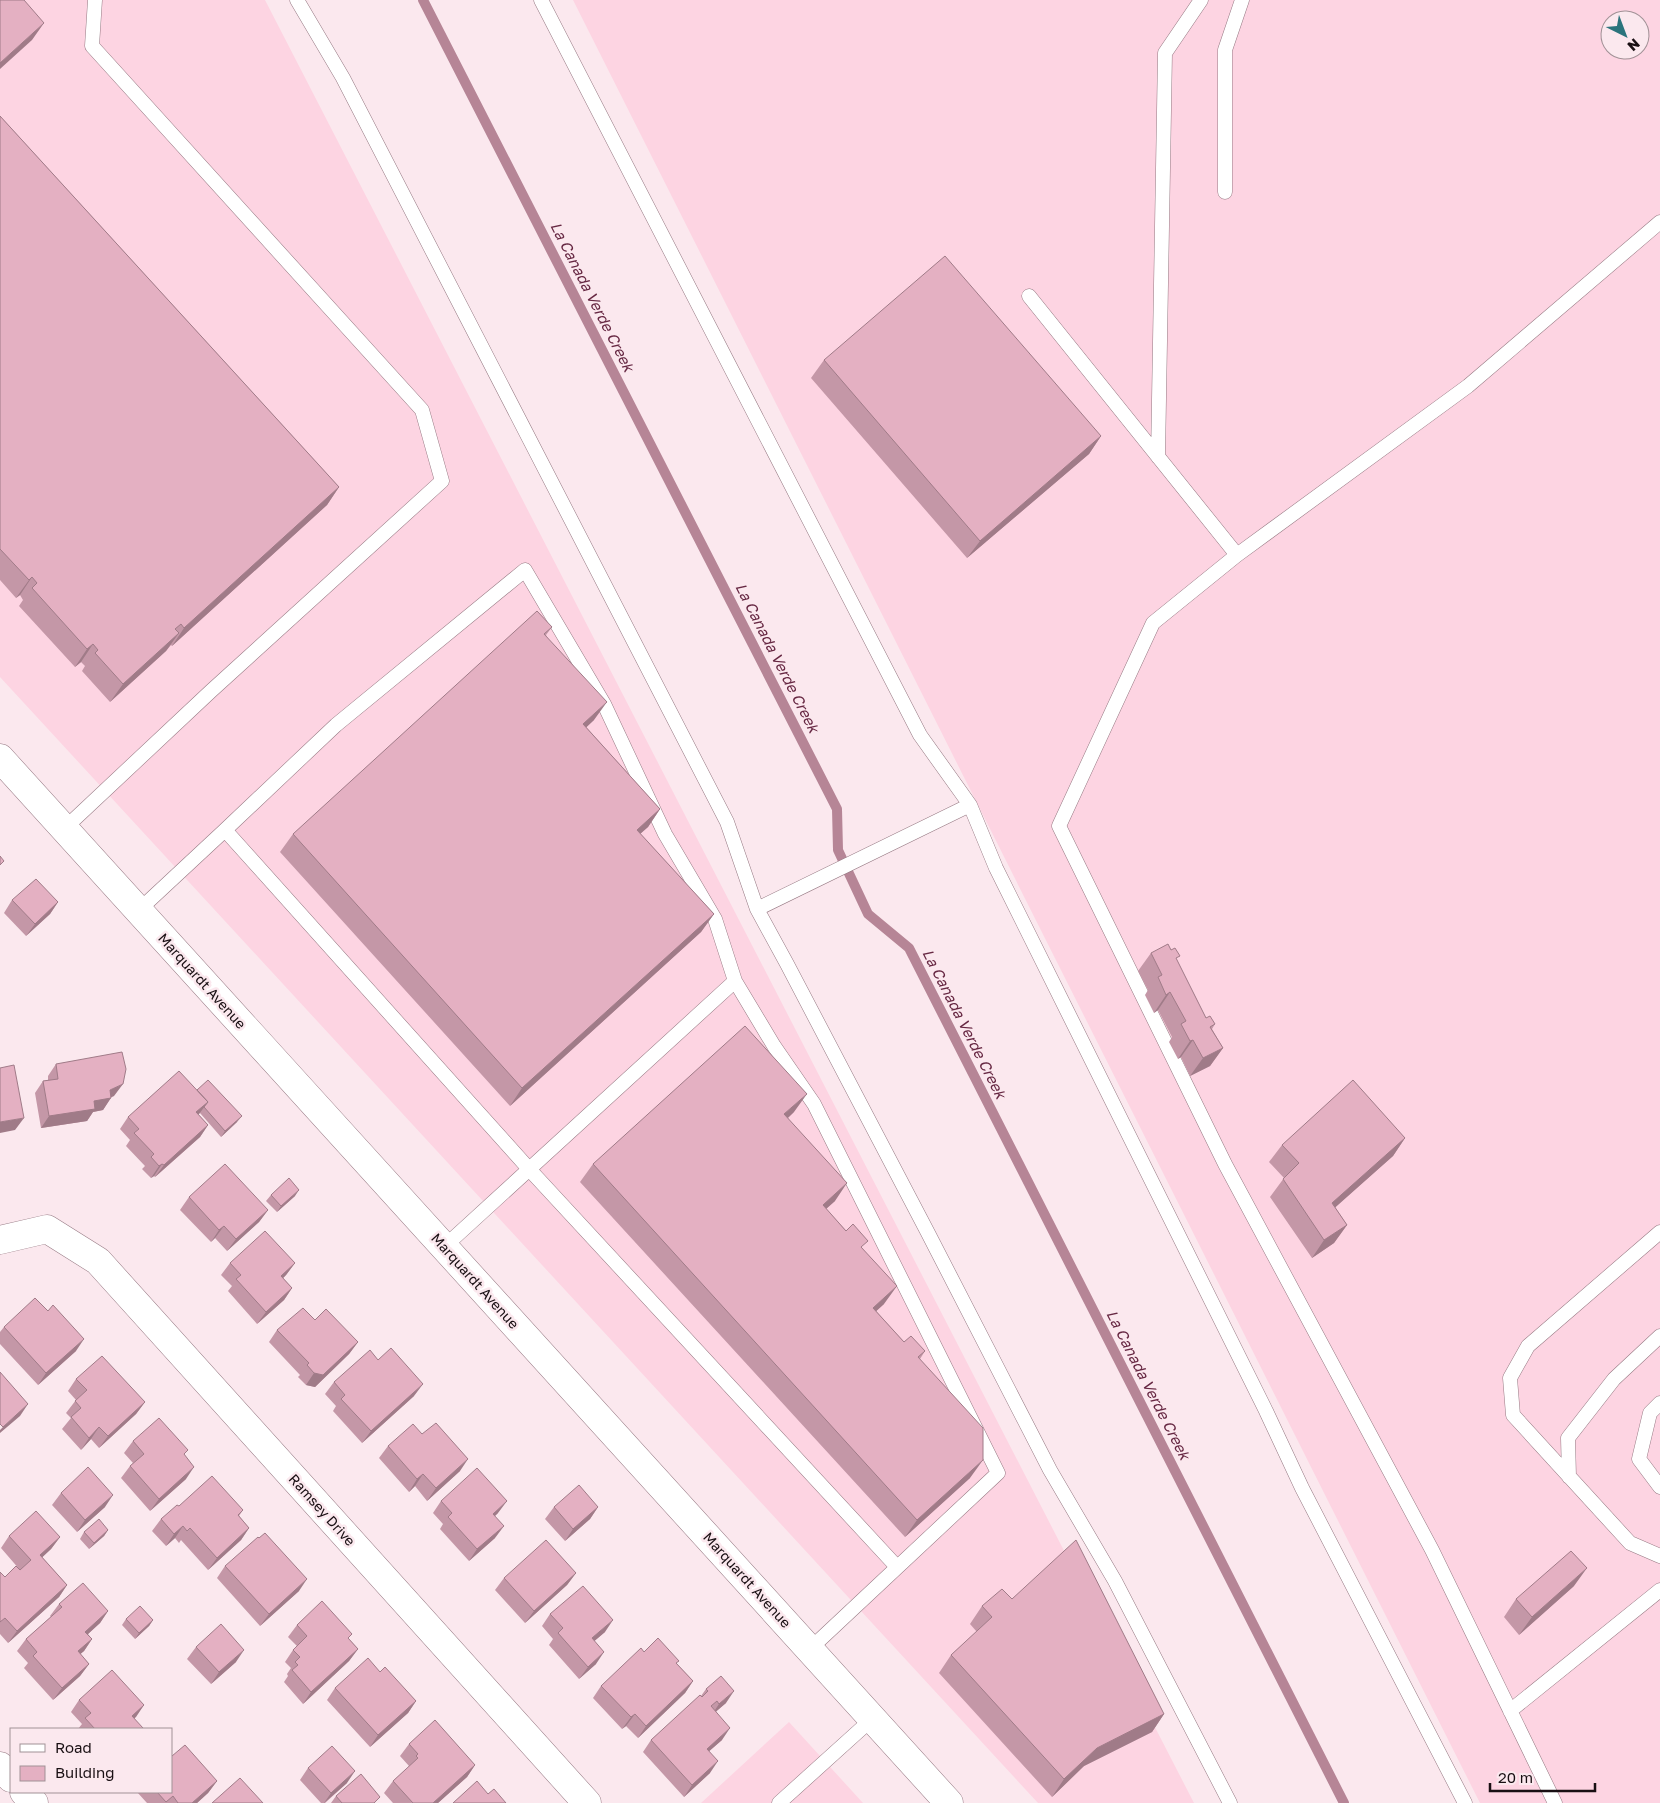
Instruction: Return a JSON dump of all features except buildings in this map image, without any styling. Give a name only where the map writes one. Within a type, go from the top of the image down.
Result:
[{"type":"street","name":"Marquardt Avenue","points":[[0,758],[949,1803]]},
{"type":"street","name":"Ramsey Drive","points":[[0,1240],[47,1229],[98,1261],[587,1803]]},
{"type":"street","points":[[0,1766],[10,1777]]},
{"type":"street","points":[[25,1793],[34,1803]]},
{"type":"lane","points":[[64,829],[211,691],[442,481],[422,410],[92,46],[95,0]]},
{"type":"lane","points":[[297,0],[344,78],[727,822],[757,909],[910,1198],[1050,1470],[1115,1581],[1230,1803]]},
{"type":"lane","points":[[541,0],[920,735],[970,805],[996,868],[1266,1411],[1302,1488],[1465,1803]]},
{"type":"lane","points":[[1158,457],[1165,53],[1201,0]]},
{"type":"lane","points":[[1225,192],[1224,50],[1242,0]]},
{"type":"lane","points":[[1555,1803],[1432,1550],[1225,1164],[1059,826],[1153,623],[1237,555],[1468,386],[1660,222]]},
{"type":"lane","points":[[1029,296],[1237,555]]},
{"type":"lane","points":[[138,910],[336,725],[525,570],[604,704],[665,834],[715,919],[735,981],[774,1046],[814,1104],[998,1473],[810,1649]]},
{"type":"lane","points":[[757,909],[970,805]]},
{"type":"lane","points":[[225,830],[529,1169],[897,1566]]},
{"type":"lane","points":[[444,1247],[735,981]]},
{"type":"lane","points":[[1660,1232],[1528,1346],[1510,1378],[1513,1415],[1630,1543],[1660,1556]]},
{"type":"lane","points":[[1569,1477],[1568,1438],[1614,1379],[1660,1336]]},
{"type":"lane","points":[[1660,1404],[1650,1413],[1639,1459],[1660,1488]]},
{"type":"lane","points":[[1510,1711],[1660,1590]]},
{"type":"lane","points":[[779,1803],[872,1718]]},
{"type":"shaded area","points":[[0,0],[265,0],[1194,1803],[1038,1803],[0,677]]},
{"type":"shaded area","points":[[573,0],[1660,0],[1660,1803],[1480,1803]]},
{"type":"shaded area","points":[[789,1722],[863,1803],[701,1803]]},
{"type":"waterway","name":"La Canada Verde Creek","points":[[423,0],[837,809],[838,850],[868,914],[909,948],[1344,1803]]}]
